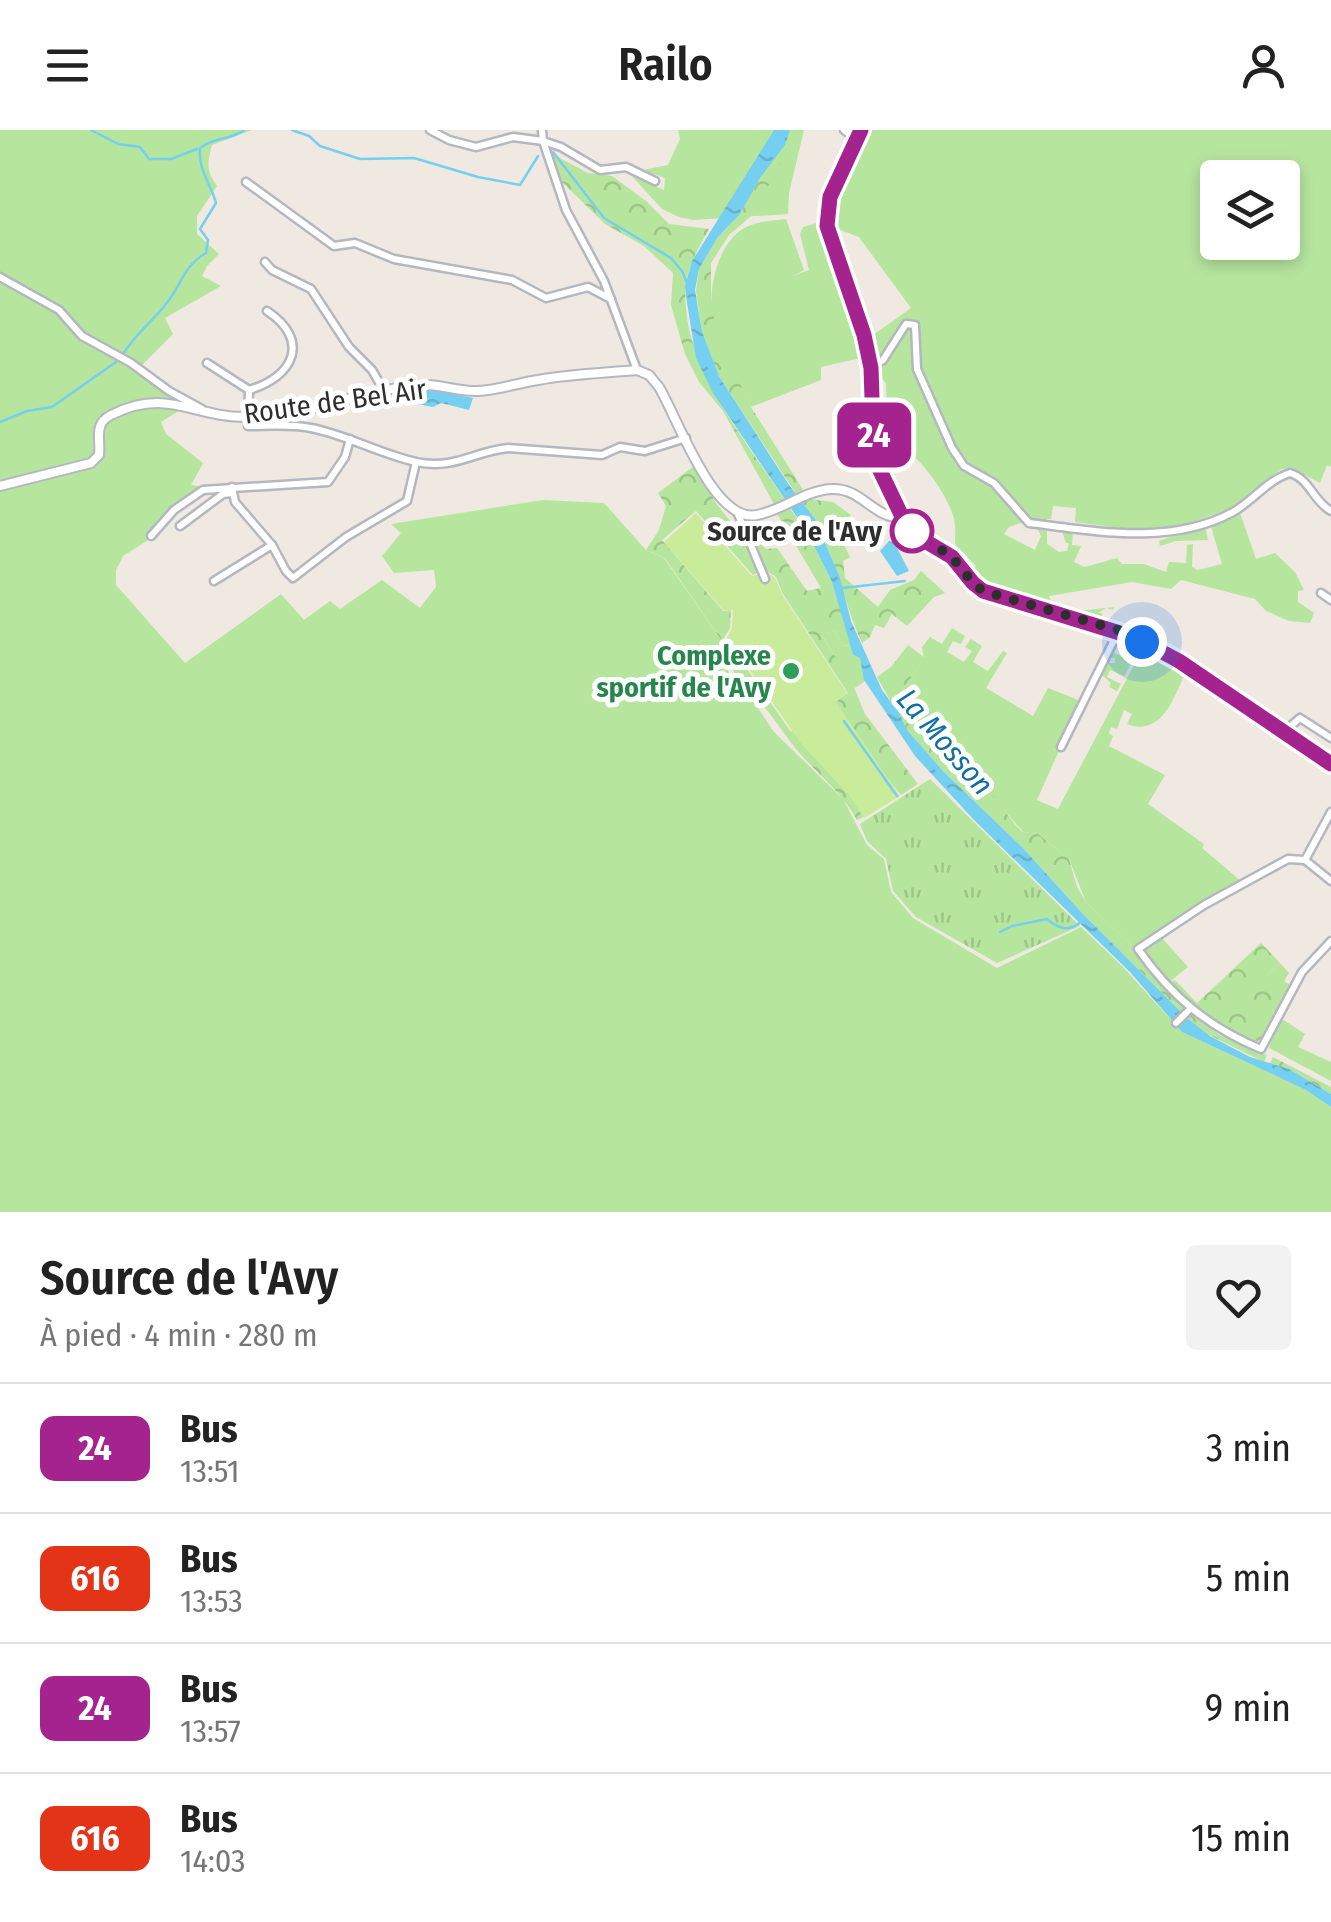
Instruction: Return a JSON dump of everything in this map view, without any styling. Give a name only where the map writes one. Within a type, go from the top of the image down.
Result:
[{"type":"street","points":[[430,130],[476,147],[512,137],[543,141],[561,146],[600,170],[626,167],[655,181]]},
{"type":"street","points":[[542,130],[566,210],[611,299],[637,370],[653,378],[714,492],[741,516],[766,579]]},
{"type":"street","points":[[844,130],[857,140]]},
{"type":"street","points":[[861,130],[830,197],[827,226],[864,335],[871,368],[874,458],[900,517],[920,538],[952,557],[983,591],[1118,631],[1179,661],[1331,764]]},
{"type":"street","points":[[246,182],[338,247],[355,242],[394,259],[512,280],[546,298],[588,287],[611,299]]},
{"type":"street","points":[[264,262],[311,289],[384,392]]},
{"type":"street","points":[[0,277],[59,310],[82,336],[206,411]]},
{"type":"street","points":[[249,390],[281,375],[292,352],[286,324],[267,311]]},
{"type":"street","points":[[871,368],[883,360],[906,324],[915,326],[917,369],[952,448],[964,466],[994,483],[1029,523],[1164,534],[1234,512],[1268,484],[1290,472],[1306,481],[1316,501],[1331,511]]},
{"type":"street","points":[[207,363],[249,390]]},
{"type":"street","name":"Route de Bel Air","points":[[0,486],[91,463],[99,455],[101,421],[145,404],[162,401],[248,418],[419,384],[484,391],[540,379],[637,370]]},
{"type":"street","points":[[249,390],[248,426],[292,425],[350,439],[416,462],[463,462],[508,448],[602,455],[620,447],[645,451],[687,438]]},
{"type":"street","points":[[152,536],[174,510],[203,490],[328,482],[345,457],[350,439]]},
{"type":"street","points":[[232,490],[235,502],[272,544],[293,578],[346,537],[407,500],[416,462]]},
{"type":"street","points":[[741,516],[765,513],[833,489],[850,491],[881,514],[900,517]]},
{"type":"street","points":[[180,526],[232,490]]},
{"type":"street","points":[[214,582],[272,544]]},
{"type":"street","points":[[1321,593],[1331,600]]},
{"type":"street","points":[[1061,748],[1118,631]]},
{"type":"street","points":[[1285,731],[1300,718],[1331,738]]},
{"type":"street","points":[[1306,860],[1331,812]]},
{"type":"street","points":[[1329,880],[1306,860],[1288,859],[1138,949],[1188,1011],[1261,1048],[1302,972],[1331,940]]},
{"type":"street","points":[[1176,1023],[1188,1011]]},
{"type":"green space","points":[[0,130],[252,130],[212,145],[208,166],[217,186],[197,216],[197,234],[219,254],[202,276],[221,286],[165,318],[173,334],[141,366],[164,384],[191,397],[182,409],[161,422],[166,434],[203,463],[191,485],[205,487],[172,509],[147,541],[123,556],[116,570],[116,585],[185,663],[281,594],[304,620],[330,601],[340,609],[382,580],[420,608],[436,587],[434,570],[394,573],[382,556],[401,533],[391,524],[543,500],[604,503],[646,550],[664,558],[722,641],[731,683],[746,690],[774,732],[843,799],[867,845],[884,859],[891,892],[913,918],[997,968],[1081,927],[1182,1032],[1306,1090],[1331,1107],[1331,1212],[0,1212]]},
{"type":"green space","points":[[678,130],[804,130],[788,214],[693,220],[662,209],[629,173],[664,190],[665,178],[643,170],[668,165],[680,139]]},
{"type":"green space","points":[[790,130],[796,130],[750,217],[729,235],[711,263],[711,297],[716,333],[751,407],[805,493],[798,497],[719,376],[702,333],[696,291],[699,269],[718,237],[740,214],[760,177],[785,145]]},
{"type":"green space","points":[[866,130],[1331,130],[1331,467],[1327,465],[1320,483],[1292,468],[1281,469],[1231,508],[1177,528],[1119,528],[1075,522],[1076,508],[1053,506],[1051,519],[1047,519],[1047,544],[1059,552],[1067,551],[1069,543],[1062,531],[1055,528],[1073,529],[1072,545],[1081,546],[1074,562],[1085,567],[1117,558],[1122,564],[1144,564],[1166,572],[1169,562],[1186,563],[1187,545],[1193,544],[1192,567],[1198,570],[1222,564],[1210,523],[1239,510],[1256,559],[1275,553],[1295,572],[1304,590],[1298,591],[1298,602],[1314,613],[1310,623],[1289,621],[1266,611],[1255,599],[1181,580],[1171,589],[1132,582],[1049,596],[1051,602],[1078,611],[1114,607],[1098,613],[1149,636],[1147,639],[1108,623],[1007,596],[976,579],[949,549],[960,556],[970,570],[976,566],[955,544],[951,509],[937,485],[919,461],[888,440],[886,383],[877,375],[869,338],[911,308],[859,237],[830,226],[830,208]],"holes":[[[1032,519],[1041,536],[1035,550],[1004,534],[1009,527]]]},
{"type":"green space","points":[[552,154],[588,173],[612,176],[669,224],[709,229],[687,278],[687,315],[693,343],[718,398],[784,499],[774,504],[723,411],[699,382],[685,354],[671,305],[673,273],[644,246],[605,224],[562,182]]},
{"type":"green space","points":[[786,219],[804,270],[793,276],[809,270],[800,234],[803,227],[817,223],[861,358],[821,367],[821,380],[751,407],[713,324],[714,280],[723,251],[741,230],[757,223]]},
{"type":"green space","points":[[694,466],[737,530],[743,525],[755,529],[757,541],[766,549],[777,548],[807,591],[821,588],[776,512],[789,507],[807,532],[832,582],[851,645],[842,646],[835,631],[821,635],[851,680],[865,714],[918,784],[901,795],[885,775],[870,814],[857,820],[761,702],[735,679],[729,643],[791,732],[848,693],[783,594],[776,577],[765,570],[753,575],[696,511],[662,540],[723,611],[731,610],[730,628],[722,641],[665,558],[646,550],[659,530],[666,506],[658,493]]},
{"type":"green space","points":[[802,502],[833,502],[851,515],[839,534],[850,557],[843,561],[845,578],[878,607],[890,590],[914,580],[921,571],[945,593],[934,597],[907,626],[892,614],[884,628],[875,625],[862,643],[830,553]]},
{"type":"green space","name":"Complexe sportif de l'Avy","points":[[696,513],[752,576],[768,573],[775,578],[847,693],[836,702],[900,796],[864,818],[849,795],[803,746],[727,638],[733,610],[723,610],[664,542]]},
{"type":"green space","points":[[1205,525],[1208,540],[1160,546],[1159,541]]},
{"type":"green space","points":[[952,628],[965,636],[961,644],[953,641],[947,652],[964,662],[972,651],[965,647],[971,639],[982,646],[973,662],[988,671],[1003,651],[1007,653],[986,688],[1033,716],[1048,688],[1081,701],[1037,800],[1058,809],[1142,650],[1185,673],[1165,713],[1149,725],[1127,724],[1132,714],[1124,710],[1117,729],[1111,727],[1109,746],[1165,775],[1148,804],[1204,844],[1202,848],[1241,881],[1135,949],[1086,902],[1069,859],[1038,834],[1023,832],[978,776],[913,715],[902,690],[924,659],[922,647],[930,637],[942,644]]},
{"type":"green space","points":[[835,631],[842,646],[851,645],[853,655],[860,658],[865,681],[855,688],[821,634]]},
{"type":"green space","points":[[908,645],[925,658],[902,690],[913,715],[930,735],[954,749],[1022,832],[1038,834],[1069,859],[1086,902],[1135,949],[1186,1009],[1182,1013],[907,730],[877,677],[892,666]]},
{"type":"green space","points":[[1114,653],[1132,661],[1125,676],[1110,670],[1107,677],[1121,684],[1117,691],[1109,687],[1111,683],[1102,675],[1108,663],[1115,663],[1115,658],[1111,658]]},
{"type":"green space","points":[[930,779],[1080,926],[997,963],[916,917],[893,891],[886,859],[867,841],[860,824]]},
{"type":"green space","points":[[1161,937],[1188,967],[1167,984],[1142,951]]},
{"type":"green space","points":[[1261,943],[1280,963],[1268,974],[1272,1019],[1270,1028],[1258,1041],[1221,1028],[1167,984],[1175,980],[1197,1003]]},
{"type":"green space","points":[[1280,963],[1289,973],[1284,981],[1290,985],[1274,1014],[1268,974]]},
{"type":"green space","points":[[1189,1013],[1221,1036],[1267,1055],[1264,1062],[1209,1035],[1186,1017]]},
{"type":"green space","points":[[1279,1017],[1305,1034],[1298,1047],[1331,1062],[1331,1081],[1269,1048]]},
{"type":"green space","points":[[1273,1057],[1331,1087],[1331,1094],[1289,1069],[1269,1065]]},
{"type":"water","points":[[774,130],[790,130],[785,145],[699,269],[695,290],[702,332],[719,376],[815,519],[840,578],[851,621],[882,690],[907,730],[944,772],[1186,1017],[1210,1036],[1250,1057],[1289,1069],[1331,1094],[1331,1107],[1306,1090],[1182,1032],[1130,972],[975,821],[915,756],[864,680],[860,658],[853,655],[832,582],[807,532],[713,393],[696,358],[685,286],[692,261]]},
{"type":"water","points":[[411,391],[473,398],[469,410],[441,403],[433,407],[401,401],[399,395]]},
{"type":"water","points":[[889,541],[894,542],[909,571],[897,576],[880,551]]},
{"type":"waterway","points":[[91,130],[118,144],[140,147],[149,159],[171,159],[197,149]]},
{"type":"waterway","points":[[123,354],[166,304],[188,270],[206,253],[208,240],[200,229],[216,203],[203,170],[200,148],[244,130]]},
{"type":"waterway","points":[[292,130],[309,136],[320,146],[360,159],[414,158],[520,185],[538,156]]},
{"type":"waterway","points":[[553,152],[604,218],[671,258],[688,285]]},
{"type":"waterway","points":[[0,422],[27,411],[52,407],[116,362]]},
{"type":"waterway","points":[[843,588],[905,581]]},
{"type":"waterway","points":[[844,721],[897,796]]},
{"type":"waterway","points":[[1000,932],[1047,919],[1064,928],[1081,922]]},
{"type":"bus line","name":"24","points":[[861,130],[830,197],[826,214],[828,237],[868,352],[874,395],[876,468],[907,527],[952,557],[983,591],[1136,638],[1240,700],[1331,764]]},
{"type":"place","name":"Source de l'Avy","points":[[912,531]]},
{"type":"place","name":"Complexe sportif de l'Avy","points":[[791,671]]},
{"type":"route","points":[[912,531],[952,557],[973,583],[993,596],[1118,630],[1142,642]]},
{"type":"water label","name":"La Mosson","points":[[945,742]]}]
